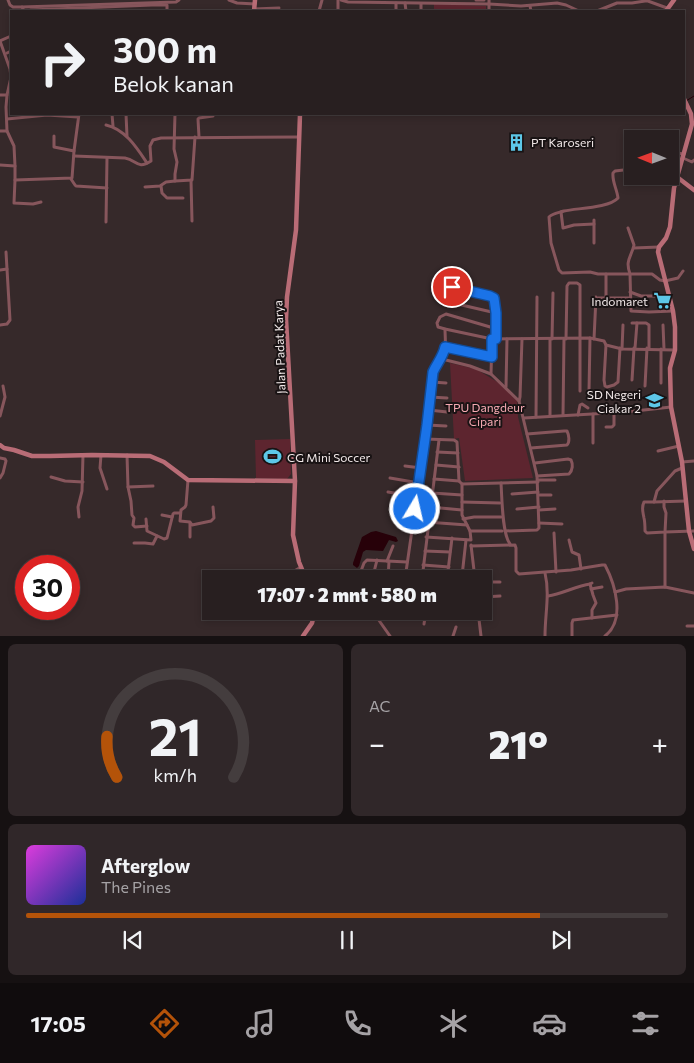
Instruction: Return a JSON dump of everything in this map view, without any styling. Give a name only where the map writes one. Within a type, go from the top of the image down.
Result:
[{"type":"street","points":[[8,0],[12,6],[22,7],[105,2],[176,2],[179,0]]},
{"type":"street","points":[[229,0],[255,6],[279,8]]},
{"type":"street","points":[[340,0],[348,2],[405,4],[489,2],[521,6],[557,3],[577,10]]},
{"type":"street","points":[[476,0],[484,0]]},
{"type":"street","points":[[599,10],[617,3],[632,3],[644,0],[666,10],[674,0]]},
{"type":"street","points":[[396,3],[396,10]]},
{"type":"street","points":[[405,4],[406,10]]},
{"type":"street","points":[[421,4],[421,10]]},
{"type":"street","points":[[137,5],[137,10]]},
{"type":"street","points":[[59,10],[123,9],[137,5],[152,5],[167,6],[167,10]]},
{"type":"street","points":[[152,5],[152,10]]},
{"type":"street","points":[[521,6],[522,10]]},
{"type":"street","points":[[530,6],[531,10]]},
{"type":"street","points":[[0,41],[10,69]]},
{"type":"street","points":[[10,81],[6,95],[6,107],[7,131],[14,146],[14,203],[33,204],[41,202]]},
{"type":"street","points":[[0,95],[6,95]]},
{"type":"street","points":[[679,172],[692,120],[685,100]]},
{"type":"street","points":[[7,119],[47,115],[79,116],[74,151],[74,174],[71,179]]},
{"type":"street","points":[[112,115],[113,126]]},
{"type":"street","points":[[126,115],[127,137]]},
{"type":"street","points":[[175,115],[174,149],[177,162],[175,180]]},
{"type":"street","name":"Jalan Padat Karya","points":[[300,115],[296,237],[286,307],[295,481],[292,534],[302,570]]},
{"type":"street","points":[[192,220],[191,180],[198,122],[199,118],[214,116]]},
{"type":"street","points":[[106,125],[113,126],[127,137],[147,163]]},
{"type":"street","points":[[0,131],[7,131]]},
{"type":"street","points":[[54,136],[54,147],[74,151]]},
{"type":"street","points":[[74,156],[130,159],[140,165],[151,161],[150,146],[153,140],[161,138],[299,137]]},
{"type":"street","points":[[679,154],[692,162],[694,160]]},
{"type":"street","points":[[106,222],[107,158]]},
{"type":"street","points":[[0,165],[15,166]]},
{"type":"street","points":[[624,170],[612,173],[618,199],[598,206],[552,214],[549,217],[551,243],[560,272],[652,274],[665,281],[678,278],[683,270]]},
{"type":"street","points":[[679,176],[694,190]]},
{"type":"street","points":[[15,180],[71,179]]},
{"type":"street","points":[[71,179],[76,186],[107,188]]},
{"type":"street","points":[[145,187],[161,186],[166,182],[175,180],[191,180]]},
{"type":"street","points":[[675,185],[670,228],[666,238],[659,247],[659,258],[673,311],[676,333],[676,350],[670,368],[671,407],[682,462],[694,548]]},
{"type":"street","points":[[161,186],[162,194],[167,198],[183,198]]},
{"type":"street","points":[[561,212],[563,228],[594,222],[594,244]]},
{"type":"street","points":[[628,228],[633,239],[634,248],[627,262],[630,274],[630,310],[649,312],[673,311]]},
{"type":"street","points":[[634,248],[659,247]]},
{"type":"street","points":[[0,324],[7,324],[10,320],[6,252]]},
{"type":"street","points":[[0,270],[7,269]]},
{"type":"street","points":[[606,274],[606,298]]},
{"type":"street","points":[[563,415],[568,283],[580,285],[580,391]]},
{"type":"street","points":[[491,374],[494,339],[497,328],[496,313],[495,299],[494,297],[455,287],[451,288],[450,300],[453,303],[496,313]]},
{"type":"street","points":[[630,292],[638,296],[669,296]]},
{"type":"street","points":[[550,416],[553,293]]},
{"type":"street","points":[[536,416],[537,297]]},
{"type":"street","points":[[589,391],[592,338],[597,297],[630,298]]},
{"type":"street","points":[[497,328],[444,314],[440,317],[437,324],[438,327],[444,329],[494,339],[592,338],[604,341],[606,346],[605,387],[618,383],[623,325]]},
{"type":"street","points":[[632,380],[635,348],[634,323],[646,323],[649,325],[645,386]]},
{"type":"street","points":[[661,383],[663,325]]},
{"type":"street","points":[[406,570],[433,372],[442,359],[445,347],[444,329]]},
{"type":"street","points":[[518,401],[520,397],[522,339]]},
{"type":"street","points":[[506,388],[507,340]]},
{"type":"street","points":[[606,346],[676,350]]},
{"type":"street","points":[[445,347],[492,357]]},
{"type":"street","points":[[442,359],[470,366],[491,374],[518,401],[524,418],[538,479],[539,523],[537,530],[470,531]]},
{"type":"street","points":[[432,382],[446,383]]},
{"type":"street","points":[[0,416],[4,386]]},
{"type":"street","points":[[430,397],[448,398]]},
{"type":"street","points":[[578,414],[580,405],[582,404],[588,408]]},
{"type":"street","points":[[524,418],[614,413],[671,407]]},
{"type":"street","points":[[429,410],[447,412]]},
{"type":"street","points":[[606,427],[613,426],[614,413]]},
{"type":"street","points":[[593,414],[593,442]]},
{"type":"street","points":[[427,425],[446,426]]},
{"type":"street","points":[[528,434],[566,431],[568,434],[569,443],[567,445],[531,448]]},
{"type":"street","points":[[425,439],[454,440],[458,444],[463,519],[470,531],[463,570]]},
{"type":"street","points":[[423,570],[439,440]]},
{"type":"street","points":[[0,445],[4,448],[32,456],[150,456],[171,466],[188,480],[295,481]]},
{"type":"street","points":[[658,451],[678,446]]},
{"type":"street","points":[[438,452],[458,453]]},
{"type":"street","points":[[79,517],[78,507],[83,482],[83,455]]},
{"type":"street","points":[[101,455],[100,468],[107,489]]},
{"type":"street","points":[[127,455],[128,487],[132,501],[133,525],[146,526]]},
{"type":"street","points":[[0,458],[6,461],[0,478]]},
{"type":"street","points":[[434,479],[461,483],[501,483],[538,479],[571,472],[572,463],[568,459],[535,463]]},
{"type":"street","points":[[682,462],[694,461]]},
{"type":"street","points":[[436,465],[459,467]]},
{"type":"street","points":[[405,466],[421,468]]},
{"type":"street","points":[[654,502],[657,491],[674,471],[682,468]]},
{"type":"street","points":[[51,477],[65,481],[83,482]]},
{"type":"street","points":[[390,478],[419,483]]},
{"type":"street","points":[[538,479],[555,480]]},
{"type":"street","points":[[188,480],[186,505],[180,513],[181,522],[190,522],[192,525],[213,520],[213,507]]},
{"type":"street","points":[[501,483],[503,531],[511,545],[514,545],[516,548],[516,571],[518,574],[556,572],[605,565],[615,592],[617,615],[613,627],[605,636]]},
{"type":"street","points":[[128,487],[154,486]]},
{"type":"street","points":[[388,492],[417,497]]},
{"type":"street","points":[[432,493],[462,495]]},
{"type":"street","points":[[512,494],[551,495]]},
{"type":"street","points":[[664,501],[666,513],[665,587]]},
{"type":"street","points":[[686,501],[644,502],[642,504],[642,514],[645,531],[647,533],[692,531]]},
{"type":"street","points":[[462,502],[500,503]]},
{"type":"street","points":[[430,508],[462,510]]},
{"type":"street","points":[[517,509],[539,508],[555,510]]},
{"type":"street","points":[[146,519],[148,532],[162,539],[166,538],[174,513],[180,513]]},
{"type":"street","points":[[162,515],[172,517]]},
{"type":"street","points":[[463,519],[501,517]]},
{"type":"street","points":[[413,521],[467,525]]},
{"type":"street","points":[[190,522],[190,537]]},
{"type":"street","points":[[539,523],[562,524]]},
{"type":"street","points":[[554,534],[556,572]]},
{"type":"street","points":[[134,543],[146,542],[153,544],[157,536]]},
{"type":"street","points":[[426,537],[469,540]]},
{"type":"street","points":[[448,570],[452,538]]},
{"type":"street","points":[[469,540],[474,570]]},
{"type":"street","points":[[568,540],[572,552],[579,555],[581,568]]},
{"type":"street","points":[[471,546],[511,545]]},
{"type":"street","points":[[388,570],[388,561],[393,546]]},
{"type":"street","points":[[424,550],[450,552]]},
{"type":"street","points":[[361,570],[365,561],[368,560],[407,562]]},
{"type":"street","points":[[374,570],[377,560]]},
{"type":"street","points":[[423,565],[449,567]]},
{"type":"street","points":[[296,570],[301,567]]},
{"type":"street","points":[[545,636],[548,596],[546,573]]},
{"type":"street","points":[[492,582],[500,582]]},
{"type":"street","points":[[548,596],[591,584],[592,596],[596,603],[592,610],[592,618]]},
{"type":"street","points":[[591,589],[602,587]]},
{"type":"street","points":[[615,592],[626,589],[665,587],[694,593]]},
{"type":"street","points":[[492,596],[500,596]]},
{"type":"street","points":[[572,636],[573,620],[617,615]]},
{"type":"street","points":[[303,636],[313,620]]},
{"type":"street","points":[[379,620],[390,636]]},
{"type":"street","points":[[424,624],[425,620]]},
{"type":"street","points":[[479,620],[481,636]]},
{"type":"street","points":[[687,626],[694,626]]},
{"type":"street","points":[[453,636],[456,627]]},
{"type":"green space","points":[[434,4],[486,6],[486,10],[434,10]]},
{"type":"green space","name":"TPU Dangdeur Cipari","points":[[450,363],[476,369],[504,386],[517,399],[518,417],[533,478],[465,481],[459,438],[454,439]]},
{"type":"green space","name":"CG Mini Soccer","points":[[290,439],[291,474],[287,479],[256,478],[255,440]]},
{"type":"shaded area","points":[[376,531],[396,537],[398,541],[389,540],[383,551],[366,550],[363,552],[357,568],[353,563],[362,537]]},
{"type":"waterway","points":[[686,101],[694,96]]},
{"type":"place","name":"PT Karoseri","points":[[517,142]]},
{"type":"place","name":"Indomaret","points":[[662,301]]},
{"type":"place","name":"SD Negeri Ciakar 2","points":[[655,401]]},
{"type":"place","name":"CG Mini Soccer","points":[[273,457]]},
{"type":"route","points":[[415,509],[433,372],[444,355],[445,347],[492,357],[492,339],[496,339],[495,299],[490,296],[452,287]]}]
